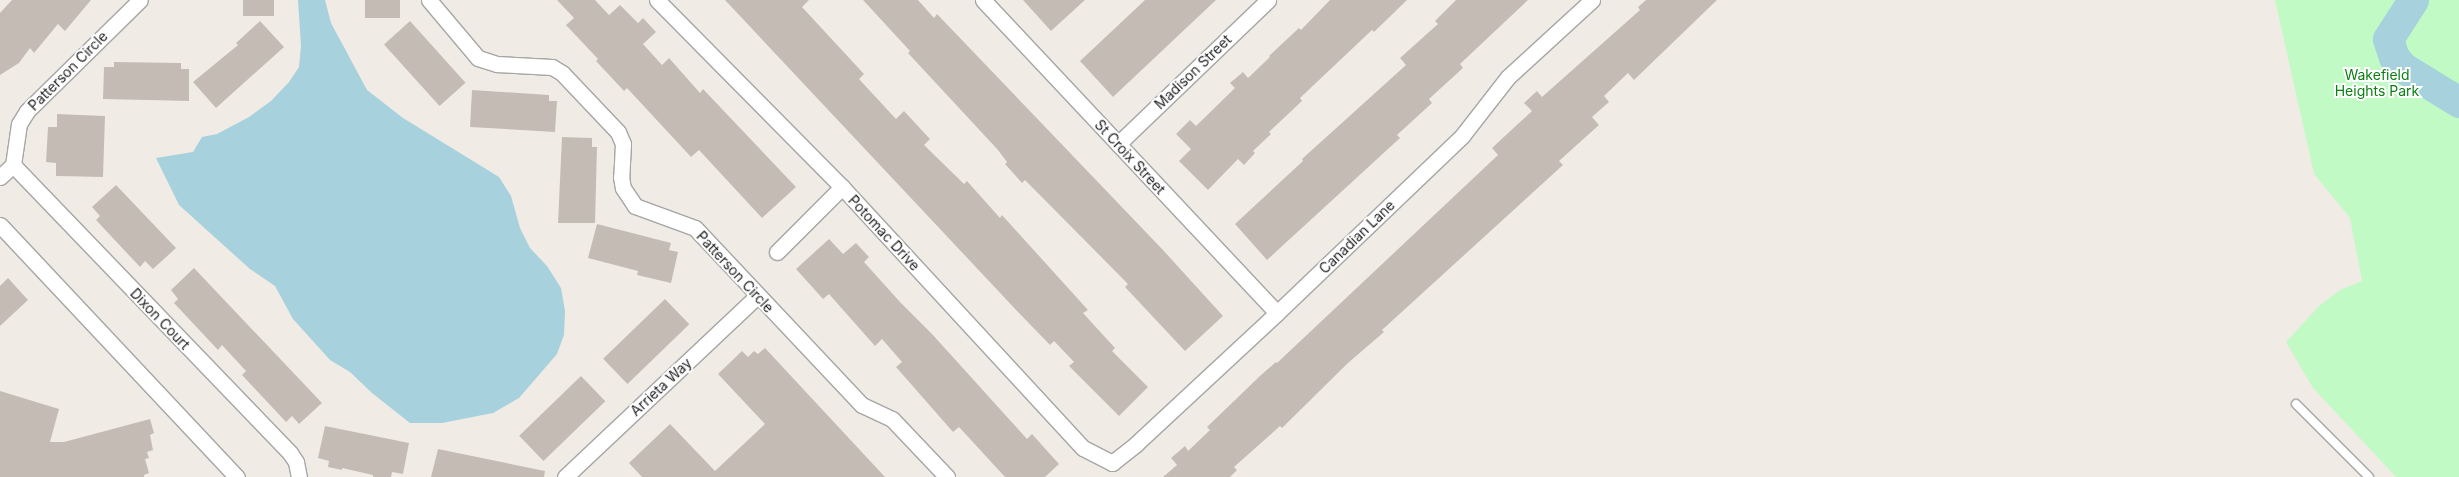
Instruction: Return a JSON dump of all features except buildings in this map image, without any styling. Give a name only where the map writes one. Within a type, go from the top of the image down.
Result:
[{"type":"street","name":"Patterson Circle","points":[[13,165],[19,124],[27,111],[140,0]]},
{"type":"street","name":"Patterson Circle","points":[[429,0],[478,58],[497,64],[552,67],[562,73],[618,132],[623,144],[621,177],[623,188],[635,206],[695,228],[757,296],[862,405],[892,419],[946,477]]},
{"type":"street","name":"Potomac Drive","points":[[657,0],[842,187],[1083,448],[1112,463]]},
{"type":"street","name":"St Croix Street","points":[[983,0],[1277,313]]},
{"type":"street","name":"Madison Street","points":[[1118,144],[1268,0]]},
{"type":"street","name":"Canadian Lane","points":[[1112,463],[1136,444],[1277,313],[1462,136],[1508,77],[1592,0]]},
{"type":"street","points":[[0,177],[13,165]]},
{"type":"street","name":"Dixon Court","points":[[13,165],[290,453],[296,462],[299,477]]},
{"type":"street","points":[[777,252],[842,187]]},
{"type":"street","points":[[0,225],[237,477]]},
{"type":"street","name":"Arrieta Way","points":[[565,477],[757,296]]},
{"type":"lane","points":[[2296,404],[2368,477]]},
{"type":"green space","name":"Wakefield Heights Park","points":[[2275,0],[2459,0],[2459,477],[2396,477],[2313,388],[2286,342],[2319,306],[2340,290],[2362,281],[2350,218],[2314,174]]},
{"type":"water","points":[[298,0],[325,0],[331,23],[367,90],[403,118],[499,177],[511,196],[520,228],[530,248],[547,266],[561,288],[565,311],[564,335],[557,354],[519,398],[493,413],[442,423],[410,423],[372,393],[350,372],[330,360],[293,319],[275,286],[250,269],[179,205],[156,158],[193,152],[202,137],[217,134],[249,117],[271,101],[289,82],[299,67],[301,46]]},
{"type":"waterway","points":[[2413,0],[2388,39],[2394,57],[2402,67],[2459,102]]}]
